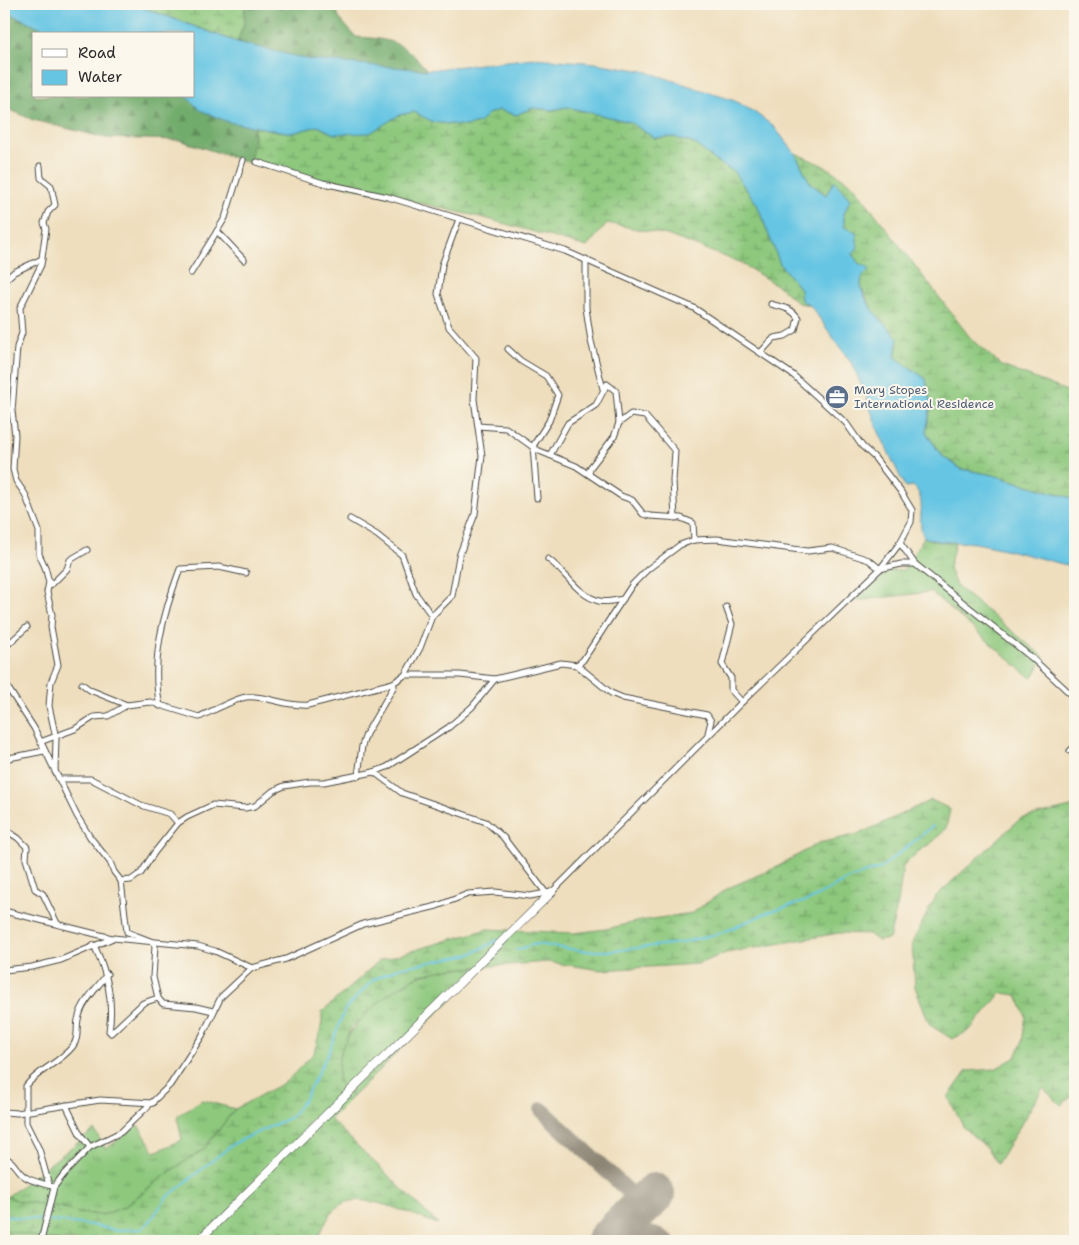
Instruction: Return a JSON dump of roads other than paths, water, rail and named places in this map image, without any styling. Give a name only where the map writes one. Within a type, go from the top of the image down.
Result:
[{"type":"main road","points":[[198,1241],[549,893]]},
{"type":"street","points":[[191,273],[225,218],[243,160]]},
{"type":"street","points":[[51,1186],[90,1148],[121,1132],[170,1085],[191,1054],[221,997],[252,968],[286,959],[363,924],[437,906],[468,894],[495,892],[522,896],[549,893],[880,568],[900,543],[911,522],[912,514],[900,492],[862,446],[846,423],[798,383],[793,375],[694,308],[586,259],[388,197],[323,183],[258,162]]},
{"type":"street","points":[[40,166],[41,178],[51,186],[54,205],[48,212],[44,223],[46,229],[43,259],[38,274],[20,308],[22,334],[17,347],[12,411],[14,435],[12,469],[16,481],[25,494],[39,531],[39,554],[49,582],[47,592],[52,615],[50,627],[58,665],[51,682],[49,706],[56,738],[56,772]]},
{"type":"street","points":[[82,684],[90,690],[127,704],[150,702],[199,717],[244,697],[254,697],[293,706],[308,705],[393,683],[405,675],[420,648],[432,616],[452,596],[459,556],[475,514],[482,456],[473,381],[476,358],[458,340],[449,327],[438,294],[442,264],[459,219]]},
{"type":"street","points":[[217,231],[244,260]]},
{"type":"street","points":[[4,281],[14,272],[43,259]]},
{"type":"street","points":[[586,259],[587,317],[590,341],[603,389]]},
{"type":"street","points":[[761,352],[774,338],[785,336],[795,330],[798,318],[795,312],[785,307],[771,304]]},
{"type":"street","points":[[508,349],[521,361],[546,376],[558,395],[549,422],[533,446],[537,498]]},
{"type":"street","points":[[550,455],[568,423],[596,405],[607,384],[616,391],[619,423],[614,437],[590,468],[589,474]]},
{"type":"street","points":[[619,423],[631,414],[645,416],[675,451],[672,481],[675,518]]},
{"type":"street","points":[[478,426],[506,428],[533,446],[589,474],[621,496],[632,500],[643,514],[675,518],[693,523],[694,540]]},
{"type":"street","points":[[350,519],[377,535],[402,556],[416,594],[432,616]]},
{"type":"street","points":[[577,665],[623,599],[648,569],[680,545],[694,540],[717,539],[808,551],[832,548],[869,560],[880,568],[915,564]]},
{"type":"street","points":[[900,543],[915,564],[1032,658],[1075,698]]},
{"type":"street","points":[[52,584],[67,569],[70,560],[87,550]]},
{"type":"street","points":[[548,559],[558,566],[578,590],[593,598],[600,601],[623,599]]},
{"type":"street","points":[[160,706],[156,686],[156,659],[172,590],[180,569],[219,568],[246,573]]},
{"type":"street","points":[[726,607],[732,624],[722,664],[731,678],[731,690],[742,702]]},
{"type":"street","points":[[4,648],[27,627]]},
{"type":"street","points":[[405,675],[460,675],[495,679],[561,663],[577,665],[611,693],[623,698],[707,715],[711,720],[707,736]]},
{"type":"street","points":[[121,881],[132,880],[141,874],[146,864],[178,823],[213,805],[245,808],[255,806],[284,786],[358,776],[387,767],[449,727],[472,707],[495,679]]},
{"type":"street","points":[[4,682],[34,728],[76,816],[110,862],[114,872],[121,881],[125,901],[127,932],[153,942]]},
{"type":"street","points":[[358,776],[362,746],[366,734],[394,686],[393,683]]},
{"type":"street","points":[[40,742],[56,738],[65,732],[83,725],[94,717],[108,716],[127,704]]},
{"type":"street","points":[[1070,751],[1075,746]]},
{"type":"street","points":[[4,759],[44,751]]},
{"type":"street","points":[[374,772],[402,793],[486,822],[503,836],[549,893]]},
{"type":"street","points":[[59,779],[91,779],[141,805],[170,814],[178,823]]},
{"type":"street","points":[[4,829],[18,838],[26,847],[26,859],[35,889],[43,894],[57,923]]},
{"type":"street","points":[[4,911],[113,938],[198,946],[215,950],[252,968]]},
{"type":"street","points":[[4,970],[32,967],[61,960],[113,938]]},
{"type":"street","points":[[153,942],[153,976],[158,998],[163,1004],[196,1007],[213,1011]]},
{"type":"street","points":[[94,945],[107,974],[111,1017],[110,1032],[143,1003],[158,998]]},
{"type":"street","points":[[41,1241],[51,1186],[39,1149],[26,1123],[26,1086],[42,1070],[72,1048],[76,1042],[78,1018],[81,1010],[107,974]]},
{"type":"street","points":[[4,1112],[25,1112],[100,1100],[153,1103]]},
{"type":"street","points":[[66,1105],[80,1134],[90,1148]]},
{"type":"street","points":[[4,1158],[13,1162],[18,1171],[31,1180],[51,1186]]},
{"type":"water","points":[[4,4],[133,4],[237,42],[311,60],[427,70],[534,58],[595,63],[644,71],[735,101],[774,127],[795,153],[810,183],[826,195],[834,181],[850,199],[844,214],[844,227],[856,232],[858,247],[853,254],[858,263],[870,268],[862,278],[863,293],[873,310],[898,338],[895,357],[926,379],[931,405],[926,432],[941,455],[961,469],[993,475],[1075,499],[1075,567],[981,544],[945,542],[924,537],[918,492],[913,486],[905,487],[877,428],[852,364],[810,305],[801,300],[800,289],[780,264],[757,204],[733,171],[717,162],[695,144],[674,137],[654,138],[630,122],[567,107],[551,110],[532,108],[516,115],[499,110],[488,114],[479,123],[466,126],[433,122],[414,112],[399,115],[370,133],[334,134],[318,126],[292,133],[228,122],[200,110],[188,98],[195,98],[195,32],[51,32],[4,11]]},
{"type":"waterway","points":[[516,950],[536,944],[584,951],[611,951],[679,943],[721,933],[769,912],[810,900],[848,879],[881,868],[933,826]]},
{"type":"waterway","points":[[4,1216],[90,1225],[115,1230],[142,1229],[151,1220],[166,1198],[233,1144],[291,1117],[305,1098],[330,1049],[345,1009],[373,980],[398,968],[471,954],[498,940]]},
{"type":"place","name":"Mary Stopes International Residence","points":[[837,397]]}]
